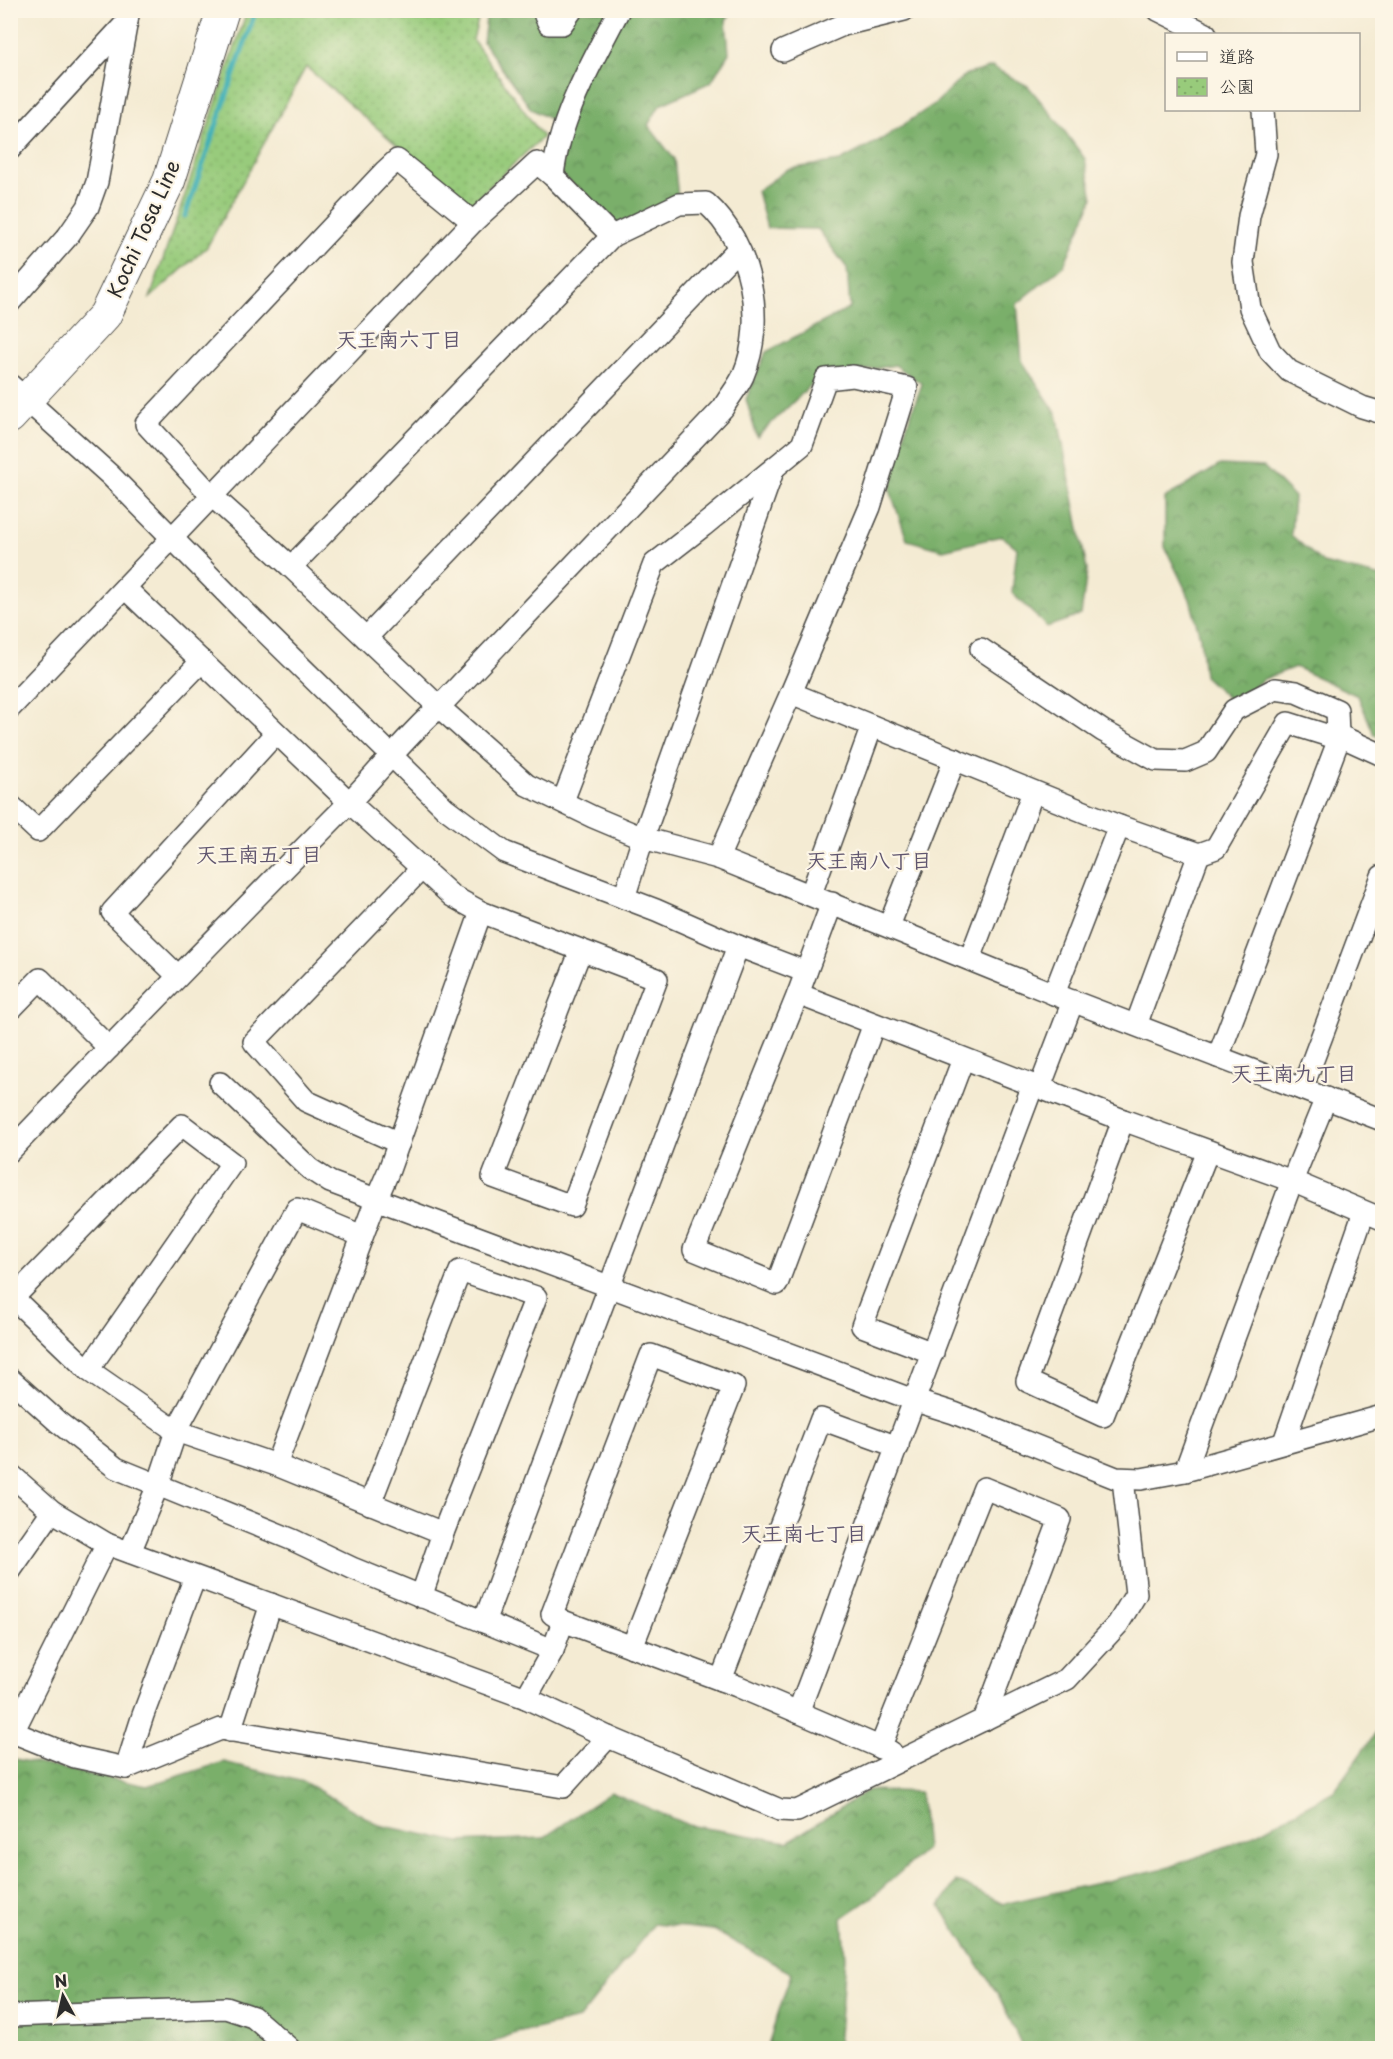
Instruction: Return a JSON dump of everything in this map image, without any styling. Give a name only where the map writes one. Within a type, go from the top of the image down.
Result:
[{"type":"main road","name":"Kochi Tosa Line","points":[[16,401],[105,315],[169,181],[223,10]]},
{"type":"street","points":[[546,10],[549,24],[562,24],[572,10]]},
{"type":"street","points":[[553,176],[555,155],[575,99],[619,10]]},
{"type":"street","points":[[783,51],[843,25],[903,10]]},
{"type":"street","points":[[1158,10],[1204,33]]},
{"type":"street","points":[[10,149],[128,16]]},
{"type":"street","points":[[10,302],[68,236],[88,207],[97,182],[128,16]]},
{"type":"street","points":[[1263,111],[1266,154],[1249,216],[1244,262],[1250,308],[1270,351],[1289,371],[1362,407],[1383,413]]},
{"type":"street","points":[[473,222],[397,160],[146,424],[212,496],[439,707],[527,785],[643,838],[718,858],[1063,997],[1383,1120]]},
{"type":"street","points":[[10,708],[473,222],[537,163],[553,176],[612,236]]},
{"type":"street","points":[[10,1151],[178,976],[350,803],[391,754],[439,707],[723,408],[743,376],[753,338],[755,314],[747,270],[731,232],[718,214],[706,203],[679,204],[612,236],[291,567]]},
{"type":"street","points":[[366,638],[738,249]]},
{"type":"street","points":[[563,801],[654,564],[802,445],[826,380],[853,376],[907,388],[870,507],[718,858]]},
{"type":"street","points":[[16,401],[110,475],[445,808],[504,852],[806,972]]},
{"type":"street","points":[[624,898],[643,838],[775,467]]},
{"type":"street","points":[[126,588],[350,803],[452,896],[482,912],[657,979],[572,1206],[493,1178],[581,950]]},
{"type":"street","points":[[981,649],[1103,731],[1156,760],[1185,761],[1206,752],[1234,710],[1275,689],[1296,693],[1336,710],[1338,737],[1218,1057]]},
{"type":"street","points":[[10,805],[38,831],[202,661]]},
{"type":"street","points":[[791,693],[1119,826],[1199,854],[1216,848],[1288,723],[1338,737],[1383,755]]},
{"type":"street","points":[[811,894],[872,726]]},
{"type":"street","points":[[178,976],[112,912],[276,732]]},
{"type":"street","points":[[889,926],[955,759]]},
{"type":"street","points":[[970,959],[1033,792]]},
{"type":"street","points":[[798,1712],[897,1447],[1037,1086],[1063,997],[1119,826]]},
{"type":"street","points":[[1136,1025],[1199,854]]},
{"type":"street","points":[[399,1143],[306,1101],[254,1042],[422,868]]},
{"type":"street","points":[[1302,1089],[1383,876]]},
{"type":"street","points":[[832,903],[798,994],[694,1250],[777,1284],[874,1024]]},
{"type":"street","points":[[276,1466],[399,1143],[482,912]]},
{"type":"street","points":[[484,1622],[738,946]]},
{"type":"street","points":[[10,1010],[40,980],[109,1048]]},
{"type":"street","points":[[798,994],[1123,1120],[1292,1181],[1373,1215],[1284,1442]]},
{"type":"street","points":[[933,1353],[862,1326],[963,1059]]},
{"type":"street","points":[[220,1083],[310,1169],[330,1182],[916,1401],[954,1413],[1116,1478],[1141,1479],[1185,1471],[1383,1416]]},
{"type":"street","points":[[1185,1471],[1292,1181],[1326,1098]]},
{"type":"street","points":[[1123,1120],[1027,1381],[1103,1416],[1208,1151]]},
{"type":"street","points":[[88,1370],[232,1163],[182,1125],[12,1296],[88,1370],[176,1431],[276,1466],[443,1533]]},
{"type":"street","points":[[130,1552],[158,1485],[176,1431],[297,1209],[362,1236]]},
{"type":"street","points":[[370,1504],[460,1271],[536,1297],[443,1533],[422,1597]]},
{"type":"street","points":[[632,1647],[734,1386],[651,1355],[552,1614],[563,1621],[632,1647],[721,1680],[905,1759]]},
{"type":"street","points":[[10,1379],[58,1422],[116,1468],[553,1650]]},
{"type":"street","points":[[721,1680],[821,1419],[897,1447]]},
{"type":"street","points":[[10,1474],[52,1511],[107,1544],[526,1698],[608,1737],[780,1810],[797,1811],[1067,1679],[1118,1624],[1136,1594],[1123,1479]]},
{"type":"street","points":[[880,1748],[984,1488],[1060,1519],[984,1720]]},
{"type":"street","points":[[10,1571],[52,1511]]},
{"type":"street","points":[[107,1544],[12,1731],[75,1757],[126,1768],[221,1730],[563,1786],[608,1737]]},
{"type":"street","points":[[126,1768],[143,1715],[195,1577]]},
{"type":"street","points":[[230,1731],[271,1604]]},
{"type":"street","points":[[526,1698],[553,1650],[563,1621]]},
{"type":"street","points":[[10,2016],[226,2008],[253,2017],[289,2049]]},
{"type":"green space","points":[[247,11],[480,11],[473,40],[543,137],[468,206],[306,67],[207,247],[150,298]]},
{"type":"green space","points":[[487,11],[734,11],[726,20],[729,53],[711,82],[660,105],[648,125],[674,159],[678,198],[633,219],[613,224],[561,174],[563,156],[550,119],[531,109],[483,42]]},
{"type":"green space","points":[[992,67],[1028,86],[1057,121],[1085,159],[1093,198],[1064,265],[1017,304],[1022,361],[1057,414],[1087,570],[1081,615],[1047,627],[1012,593],[1017,548],[1002,536],[943,550],[907,540],[890,490],[906,428],[922,384],[895,365],[817,379],[757,437],[746,399],[766,352],[850,308],[847,268],[818,229],[767,228],[757,191],[788,169],[840,161],[882,139],[936,103],[965,75]]},
{"type":"green space","points":[[1220,465],[1264,467],[1294,497],[1291,535],[1323,563],[1382,577],[1382,739],[1374,734],[1358,696],[1295,667],[1264,679],[1233,703],[1204,676],[1200,637],[1190,599],[1165,547],[1165,498]]},
{"type":"green space","points":[[1382,1724],[1382,2048],[1023,2048],[999,1996],[940,1906],[956,1881],[1003,1904],[1170,1867],[1246,1839],[1334,1791]]},
{"type":"green space","points":[[10,1758],[147,1786],[224,1762],[304,1782],[379,1825],[459,1842],[543,1838],[611,1792],[688,1825],[788,1842],[868,1790],[920,1792],[926,1849],[871,1898],[842,1918],[845,1957],[838,2048],[767,2048],[791,1973],[713,1930],[654,1924],[579,2019],[509,2035],[481,2048],[11,2048]]},
{"type":"waterway","points":[[185,216],[256,10]]},
{"type":"district","name":"天王南六丁目","points":[[399,340]]},
{"type":"district","name":"天王南五丁目","points":[[259,855]]},
{"type":"district","name":"天王南八丁目","points":[[869,861]]},
{"type":"district","name":"天王南九丁目","points":[[1294,1074]]},
{"type":"district","name":"天王南七丁目","points":[[804,1534]]}]
